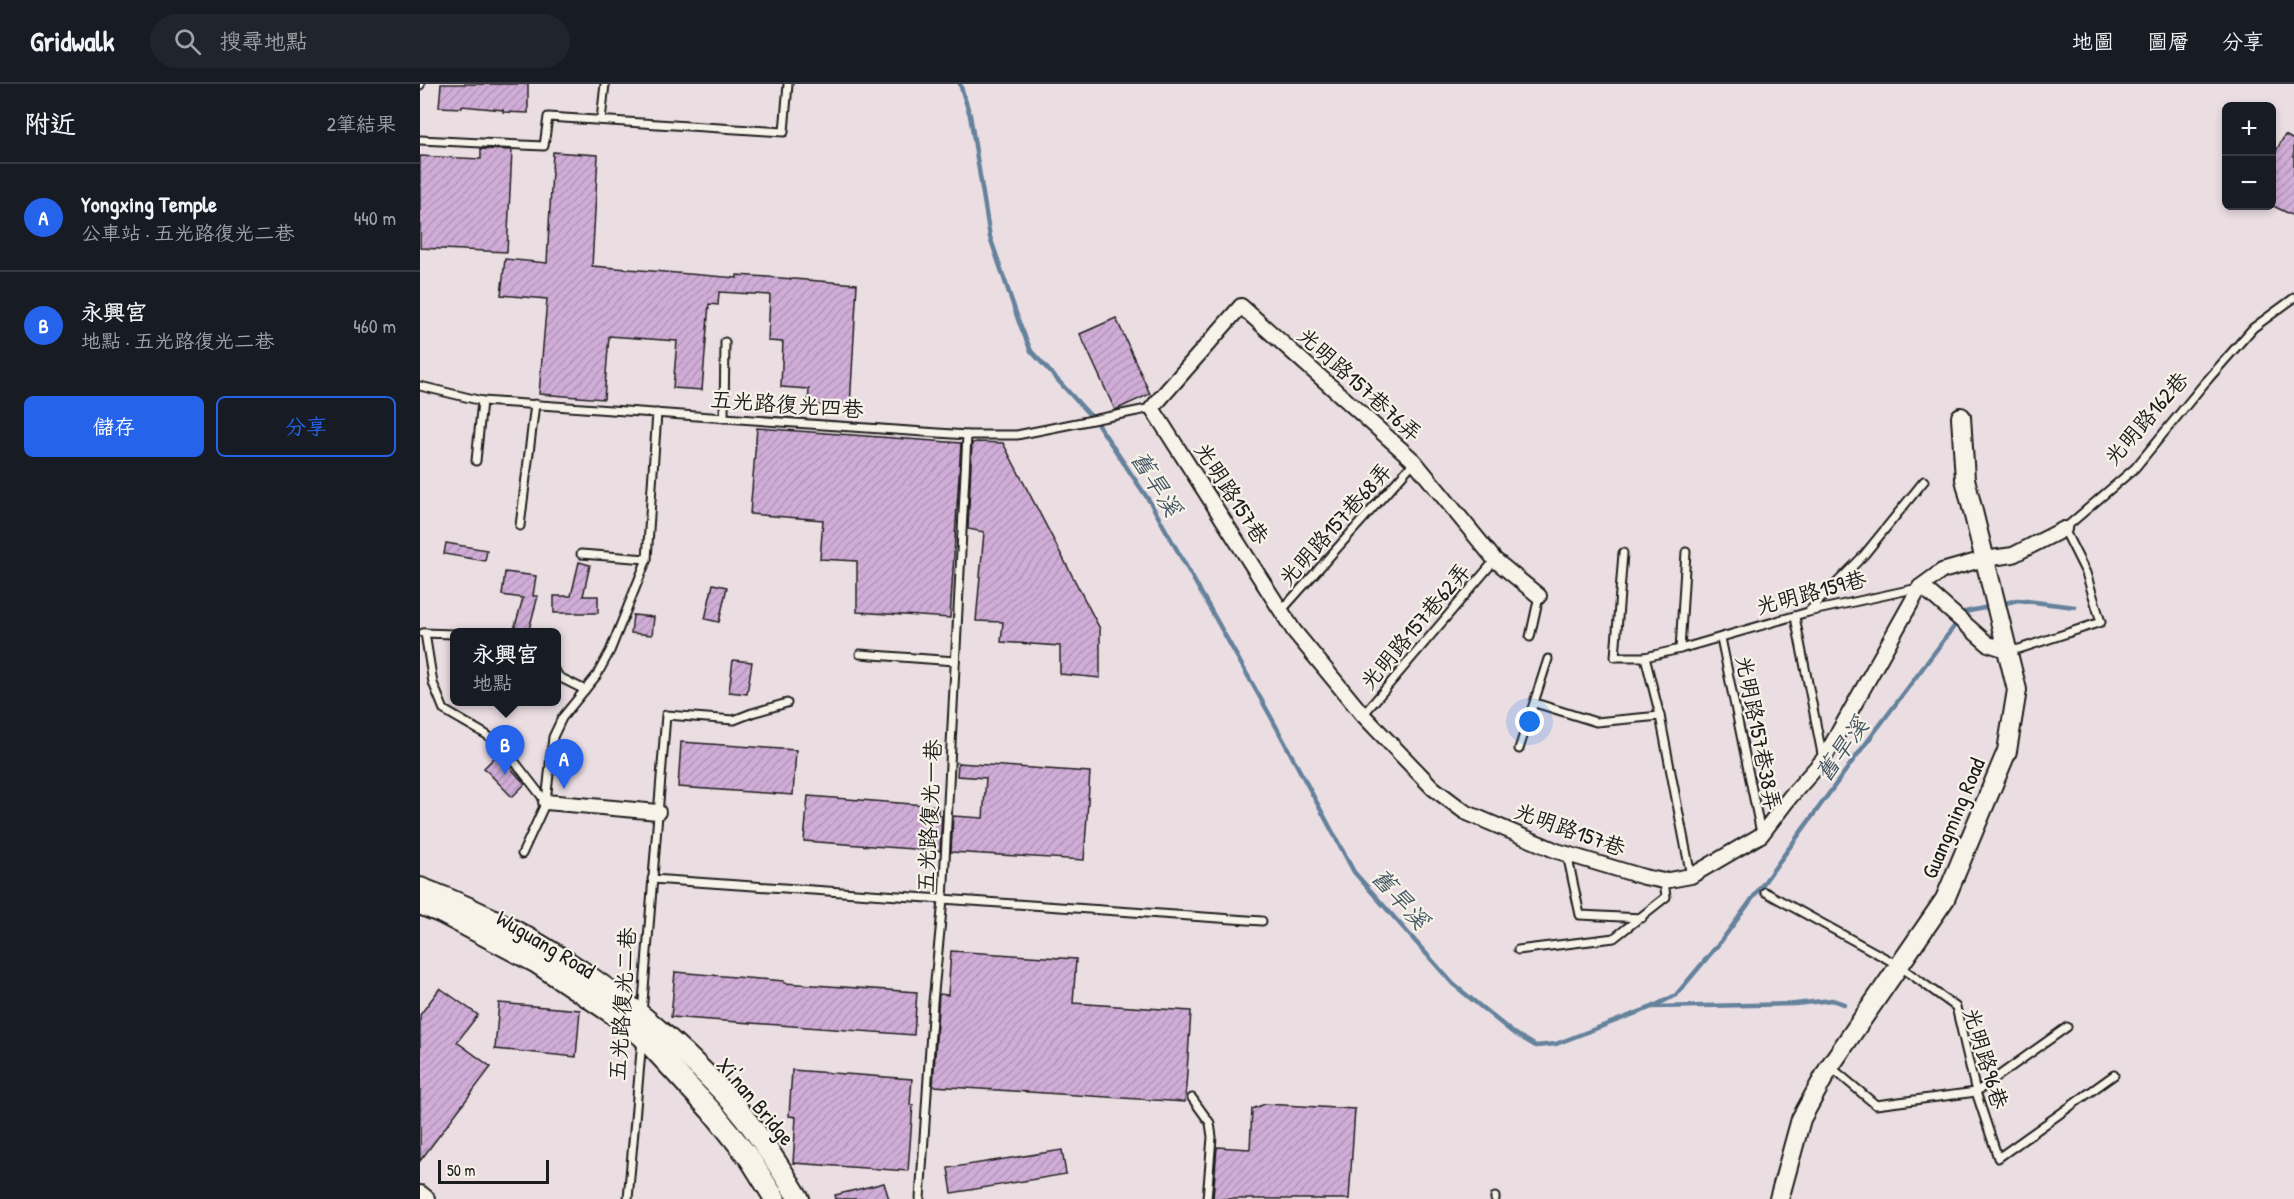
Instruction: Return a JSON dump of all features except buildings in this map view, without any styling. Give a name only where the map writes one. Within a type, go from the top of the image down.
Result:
[{"type":"main road","name":"Wuguang Road","points":[[420,888],[511,929],[584,973],[642,1014]]},
{"type":"main road","name":"Wuguang Road","points":[[420,904],[440,912],[537,963],[642,1036]]},
{"type":"main road","name":"Xi'nan Bridge","points":[[642,1014],[724,1093],[780,1166],[800,1199]]},
{"type":"main road","name":"Xi'nan Bridge","points":[[642,1036],[717,1116],[750,1159],[775,1199]]},
{"type":"street","name":"光明路157巷76弄","points":[[1152,408],[1241,306],[1414,461],[1495,560],[1539,596]]},
{"type":"street","name":"光明路157巷","points":[[1152,408],[1294,631],[1363,715],[1433,788],[1465,812],[1567,854],[1644,877],[1664,881],[1691,876],[1761,835],[1790,797],[1823,760],[1926,590]]},
{"type":"street","name":"Guangming Road","points":[[1779,1199],[1801,1119],[1830,1066],[1945,899],[2007,752],[2017,690],[1965,479],[1962,417]]},
{"type":"street","name":"光明路162巷","points":[[1984,559],[2013,555],[2064,529]]},
{"type":"street","name":"光明路159巷","points":[[1926,590],[1942,571],[1984,559]]},
{"type":"street","points":[[1926,590],[1988,644],[2007,650]]},
{"type":"street","points":[[546,801],[658,812]]},
{"type":"street","points":[[420,1195],[425,1199]]},
{"type":"lane","points":[[601,120],[605,84]]},
{"type":"lane","points":[[420,140],[544,146],[548,117],[784,132],[788,84]]},
{"type":"lane","name":"光明路162巷","points":[[2064,529],[2135,468],[2253,328],[2294,298]]},
{"type":"lane","points":[[724,418],[725,342]]},
{"type":"lane","name":"五光路復光四巷","points":[[420,386],[482,401],[967,435],[1017,435],[1152,408]]},
{"type":"lane","points":[[476,461],[482,401]]},
{"type":"lane","points":[[520,526],[535,405]]},
{"type":"lane","points":[[522,854],[546,801],[553,737],[562,718],[597,675],[610,651],[647,559],[657,413]]},
{"type":"lane","name":"五光路復光一巷","points":[[920,1199],[932,1013],[943,900],[967,435]]},
{"type":"lane","name":"光明路157巷68弄","points":[[1282,610],[1414,461]]},
{"type":"lane","points":[[1808,612],[1864,555],[1924,481]]},
{"type":"lane","points":[[2007,650],[2019,649],[2101,622],[2086,573],[2064,529]]},
{"type":"lane","points":[[1680,650],[1686,552]]},
{"type":"lane","name":"光明路159巷","points":[[1623,553],[1615,657],[1646,657],[1680,650],[1808,612],[1926,590]]},
{"type":"lane","points":[[580,554],[647,559]]},
{"type":"lane","name":"光明路157巷62弄","points":[[1363,715],[1495,560]]},
{"type":"lane","points":[[1530,637],[1539,596]]},
{"type":"lane","points":[[1795,617],[1823,760]]},
{"type":"lane","points":[[450,634],[422,633],[433,683],[444,710],[487,735],[515,762],[546,801]]},
{"type":"lane","name":"光明路157巷38弄","points":[[1721,638],[1761,835]]},
{"type":"lane","points":[[860,654],[955,661]]},
{"type":"lane","points":[[1646,657],[1660,716],[1691,876]]},
{"type":"lane","points":[[1519,748],[1548,659]]},
{"type":"lane","points":[[561,678],[585,690]]},
{"type":"lane","name":"五光路復光二巷","points":[[628,1199],[666,715],[734,720],[752,712],[787,703]]},
{"type":"lane","points":[[1535,703],[1596,722],[1660,716]]},
{"type":"lane","points":[[1567,854],[1581,915],[1642,918]]},
{"type":"lane","points":[[652,879],[1262,921]]},
{"type":"lane","points":[[1518,950],[1614,938],[1666,897],[1664,881]]},
{"type":"lane","name":"光明路96巷","points":[[1765,892],[1898,965],[1956,1006],[1976,1092],[1998,1158],[2114,1075]]},
{"type":"lane","points":[[1830,1066],[1876,1105],[1976,1092],[2067,1027]]},
{"type":"lane","points":[[1192,1098],[1210,1123],[1212,1137],[1207,1199]]},
{"type":"waterway","name":"舊旱溪","points":[[960,84],[970,115],[990,237],[1031,351],[1097,423],[1150,502],[1271,717],[1354,872],[1453,984],[1512,1032],[1536,1046],[1556,1044],[1652,1007],[1676,995],[1722,940],[1965,612],[1993,606]]},
{"type":"waterway","name":"舊旱溪","points":[[2001,604],[2018,600],[2075,607]]},
{"type":"waterway","points":[[1653,1007],[1795,1004],[1832,1000],[1844,1004]]},
{"type":"place","name":"永興宮","points":[[505,775]]},
{"type":"place","name":"Yongxing Temple","points":[[564,789]]}]
